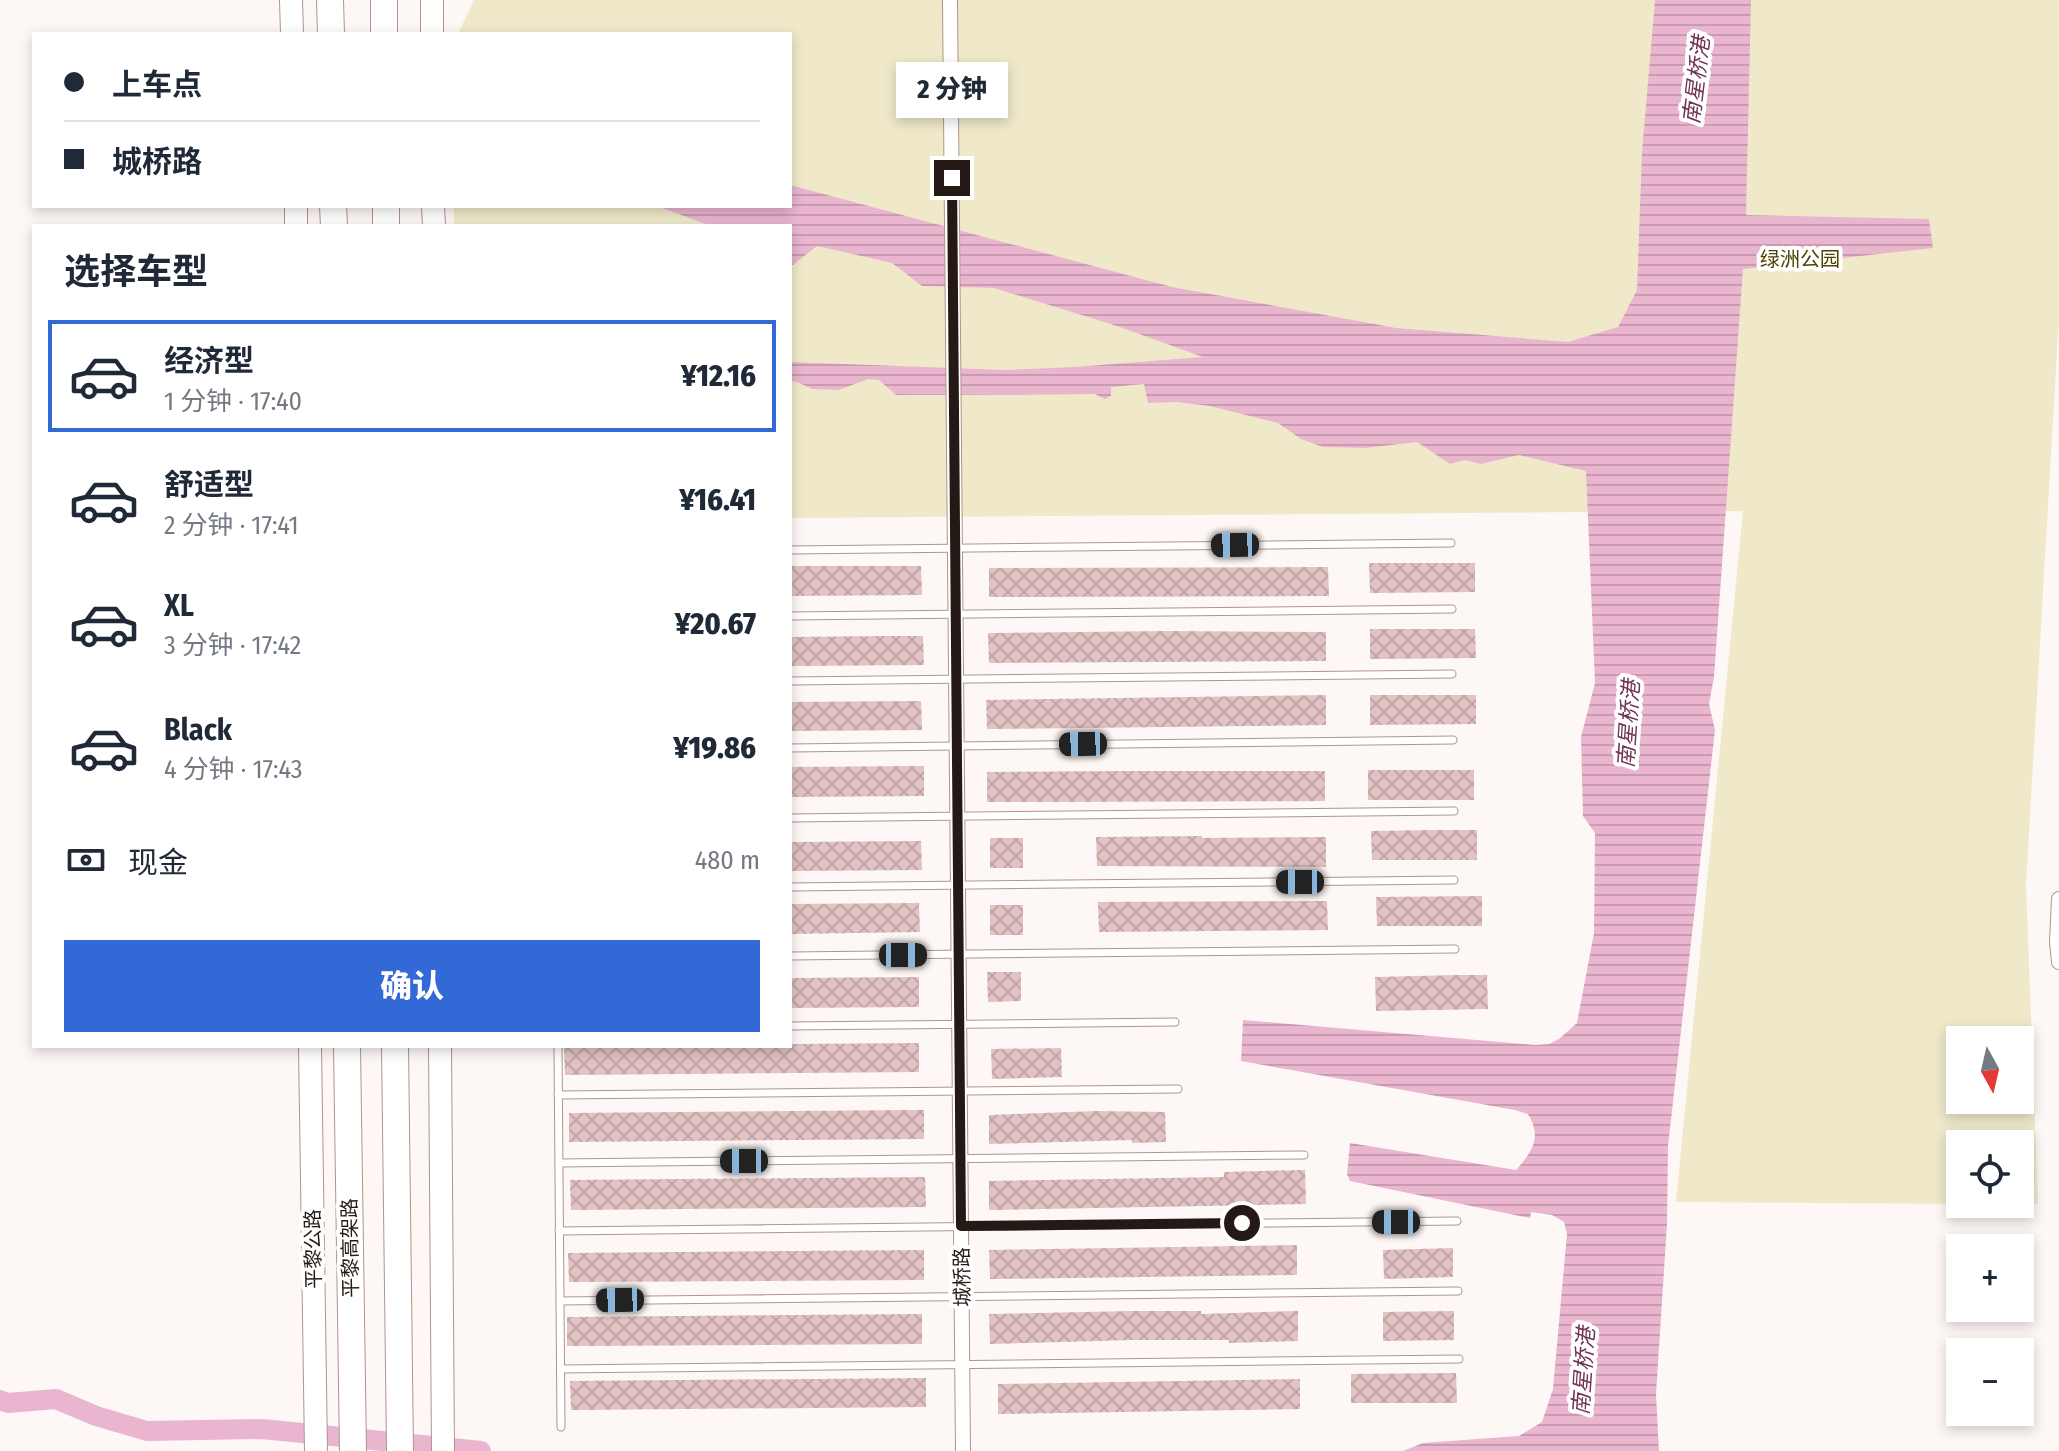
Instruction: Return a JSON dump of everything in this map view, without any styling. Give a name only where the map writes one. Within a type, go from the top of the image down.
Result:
[{"type":"highway","points":[[330,0],[331,32]]},
{"type":"highway","points":[[384,0],[384,32]]},
{"type":"highway","points":[[338,1048],[348,1115]]},
{"type":"highway","name":"平黎高架路","points":[[347,1048],[353,1451]]},
{"type":"highway","points":[[395,1048],[400,1451]]},
{"type":"highway","points":[[396,1112],[404,1048]]},
{"type":"main road","points":[[291,0],[292,32]]},
{"type":"main road","points":[[432,0],[432,32]]},
{"type":"main road","name":"平黎公路","points":[[310,1048],[316,1451]]},
{"type":"main road","points":[[440,1048],[443,1451]]},
{"type":"street","name":"城桥路","points":[[950,0],[963,1450]]},
{"type":"street","points":[[2059,899],[2059,962]]},
{"type":"lane","points":[[792,550],[1451,543]]},
{"type":"lane","points":[[792,616],[1452,609]]},
{"type":"lane","points":[[792,681],[1452,674]]},
{"type":"lane","points":[[792,748],[1453,740]]},
{"type":"lane","points":[[792,818],[1454,811]]},
{"type":"lane","points":[[792,887],[1454,880]]},
{"type":"lane","points":[[792,956],[1455,949]]},
{"type":"lane","points":[[792,1026],[1175,1022]]},
{"type":"lane","points":[[558,1048],[561,1427]]},
{"type":"lane","points":[[558,1095],[1178,1089]]},
{"type":"lane","points":[[559,1163],[1304,1155]]},
{"type":"lane","points":[[559,1231],[1457,1221]]},
{"type":"lane","points":[[560,1301],[1458,1291]]},
{"type":"lane","points":[[561,1369],[1459,1359]]},
{"type":"green space","name":"绿洲公园","points":[[474,0],[2059,0],[2059,317],[2026,884],[2031,1026],[1946,1026],[1946,1114],[2034,1114],[2034,1097],[2038,1204],[2034,1204],[2034,1130],[1946,1130],[1946,1204],[1676,1202],[1743,511],[792,518],[792,224],[454,224],[454,208],[792,208],[792,32],[459,32]]},
{"type":"water","name":"南星桥港","points":[[1655,0],[1751,0],[1746,215],[1929,219],[1933,248],[1743,269],[1714,677],[1709,704],[1715,730],[1668,1146],[1667,1224],[1656,1394],[1659,1451],[1403,1451],[1423,1443],[1519,1436],[1542,1422],[1553,1389],[1567,1234],[1564,1222],[1552,1215],[1531,1212],[1530,1218],[1350,1181],[1347,1174],[1350,1143],[1516,1170],[1534,1144],[1532,1122],[1528,1114],[1515,1110],[1241,1061],[1243,1020],[1535,1045],[1549,1044],[1559,1039],[1577,1023],[1594,933],[1595,833],[1583,816],[1581,737],[1595,683],[1586,471],[1519,455],[1481,464],[1465,460],[1450,464],[1417,442],[1365,448],[1323,447],[1301,439],[1278,423],[1210,406],[1177,402],[1148,403],[1144,384],[1111,387],[1111,396],[1105,399],[1095,394],[896,395],[879,380],[868,379],[839,390],[812,389],[792,381],[792,362],[1005,370],[1203,357],[1117,326],[994,288],[922,286],[892,263],[817,246],[793,265],[792,224],[706,224],[662,208],[792,208],[792,186],[1172,287],[1396,328],[1568,342],[1618,327],[1637,290],[1642,152]]},
{"type":"building","points":[[1369,563],[1475,563],[1475,592],[1370,593]]},
{"type":"building","points":[[792,566],[921,566],[922,595],[792,596]]},
{"type":"building","points":[[1328,567],[1329,596],[989,597],[989,568]]},
{"type":"building","points":[[1370,629],[1475,629],[1476,658],[1370,659]]},
{"type":"building","points":[[1326,632],[1326,661],[989,663],[988,633]]},
{"type":"building","points":[[923,636],[924,665],[792,666],[792,637]]},
{"type":"building","points":[[1326,695],[1326,725],[987,729],[986,700]]},
{"type":"building","points":[[1370,695],[1476,695],[1476,724],[1370,725]]},
{"type":"building","points":[[921,701],[922,730],[792,731],[792,702]]},
{"type":"building","points":[[924,766],[924,796],[792,797],[792,767]]},
{"type":"building","points":[[1368,770],[1474,770],[1474,800],[1368,800]]},
{"type":"building","points":[[1325,771],[1325,801],[987,802],[987,772]]},
{"type":"building","points":[[1477,830],[1477,860],[1372,860],[1371,831]]},
{"type":"building","points":[[1096,837],[1326,837],[1326,867],[1097,866]]},
{"type":"building","points":[[990,838],[1023,838],[1023,868],[990,868]]},
{"type":"building","points":[[921,841],[922,870],[792,871],[792,842]]},
{"type":"building","points":[[1482,896],[1482,926],[1377,926],[1376,897]]},
{"type":"building","points":[[1327,901],[1328,930],[1099,932],[1098,902]]},
{"type":"building","points":[[919,903],[920,932],[792,934],[792,904]]},
{"type":"building","points":[[990,905],[1023,905],[1023,935],[990,935]]},
{"type":"building","points":[[987,972],[1021,972],[1021,1001],[988,1002]]},
{"type":"building","points":[[1487,975],[1488,1009],[1376,1011],[1375,977]]},
{"type":"building","points":[[919,977],[919,1007],[792,1008],[792,978]]},
{"type":"building","points":[[919,1043],[919,1072],[565,1075],[564,1048],[792,1048],[792,1044]]},
{"type":"building","points":[[1061,1048],[1062,1077],[992,1079],[991,1049]]},
{"type":"building","points":[[924,1110],[924,1139],[569,1142],[569,1113]]},
{"type":"building","points":[[1165,1112],[1166,1142],[989,1144],[989,1115]]},
{"type":"building","points":[[1305,1170],[1306,1204],[989,1210],[989,1181],[1224,1177],[1224,1172]]},
{"type":"building","points":[[925,1177],[926,1207],[571,1210],[570,1180]]},
{"type":"building","points":[[1297,1245],[1297,1275],[990,1279],[989,1250]]},
{"type":"building","points":[[1453,1248],[1453,1277],[1384,1279],[1383,1250]]},
{"type":"building","points":[[924,1250],[924,1280],[569,1282],[568,1253]]},
{"type":"building","points":[[1201,1311],[1201,1314],[1298,1311],[1298,1341],[1229,1343],[1229,1340],[1132,1340],[990,1344],[989,1314]]},
{"type":"building","points":[[1454,1311],[1454,1340],[1383,1341],[1383,1312]]},
{"type":"building","points":[[922,1314],[922,1344],[567,1346],[567,1317]]},
{"type":"building","points":[[1456,1373],[1457,1403],[1351,1403],[1351,1374]]},
{"type":"building","points":[[926,1378],[926,1407],[571,1410],[570,1381]]},
{"type":"building","points":[[1300,1379],[1300,1409],[998,1414],[998,1384]]},
{"type":"waterway","points":[[0,1400],[8,1403],[56,1399],[96,1416],[147,1431],[262,1429],[481,1451]]},
{"type":"route","points":[[952,178],[961,1226],[1242,1223]]}]
